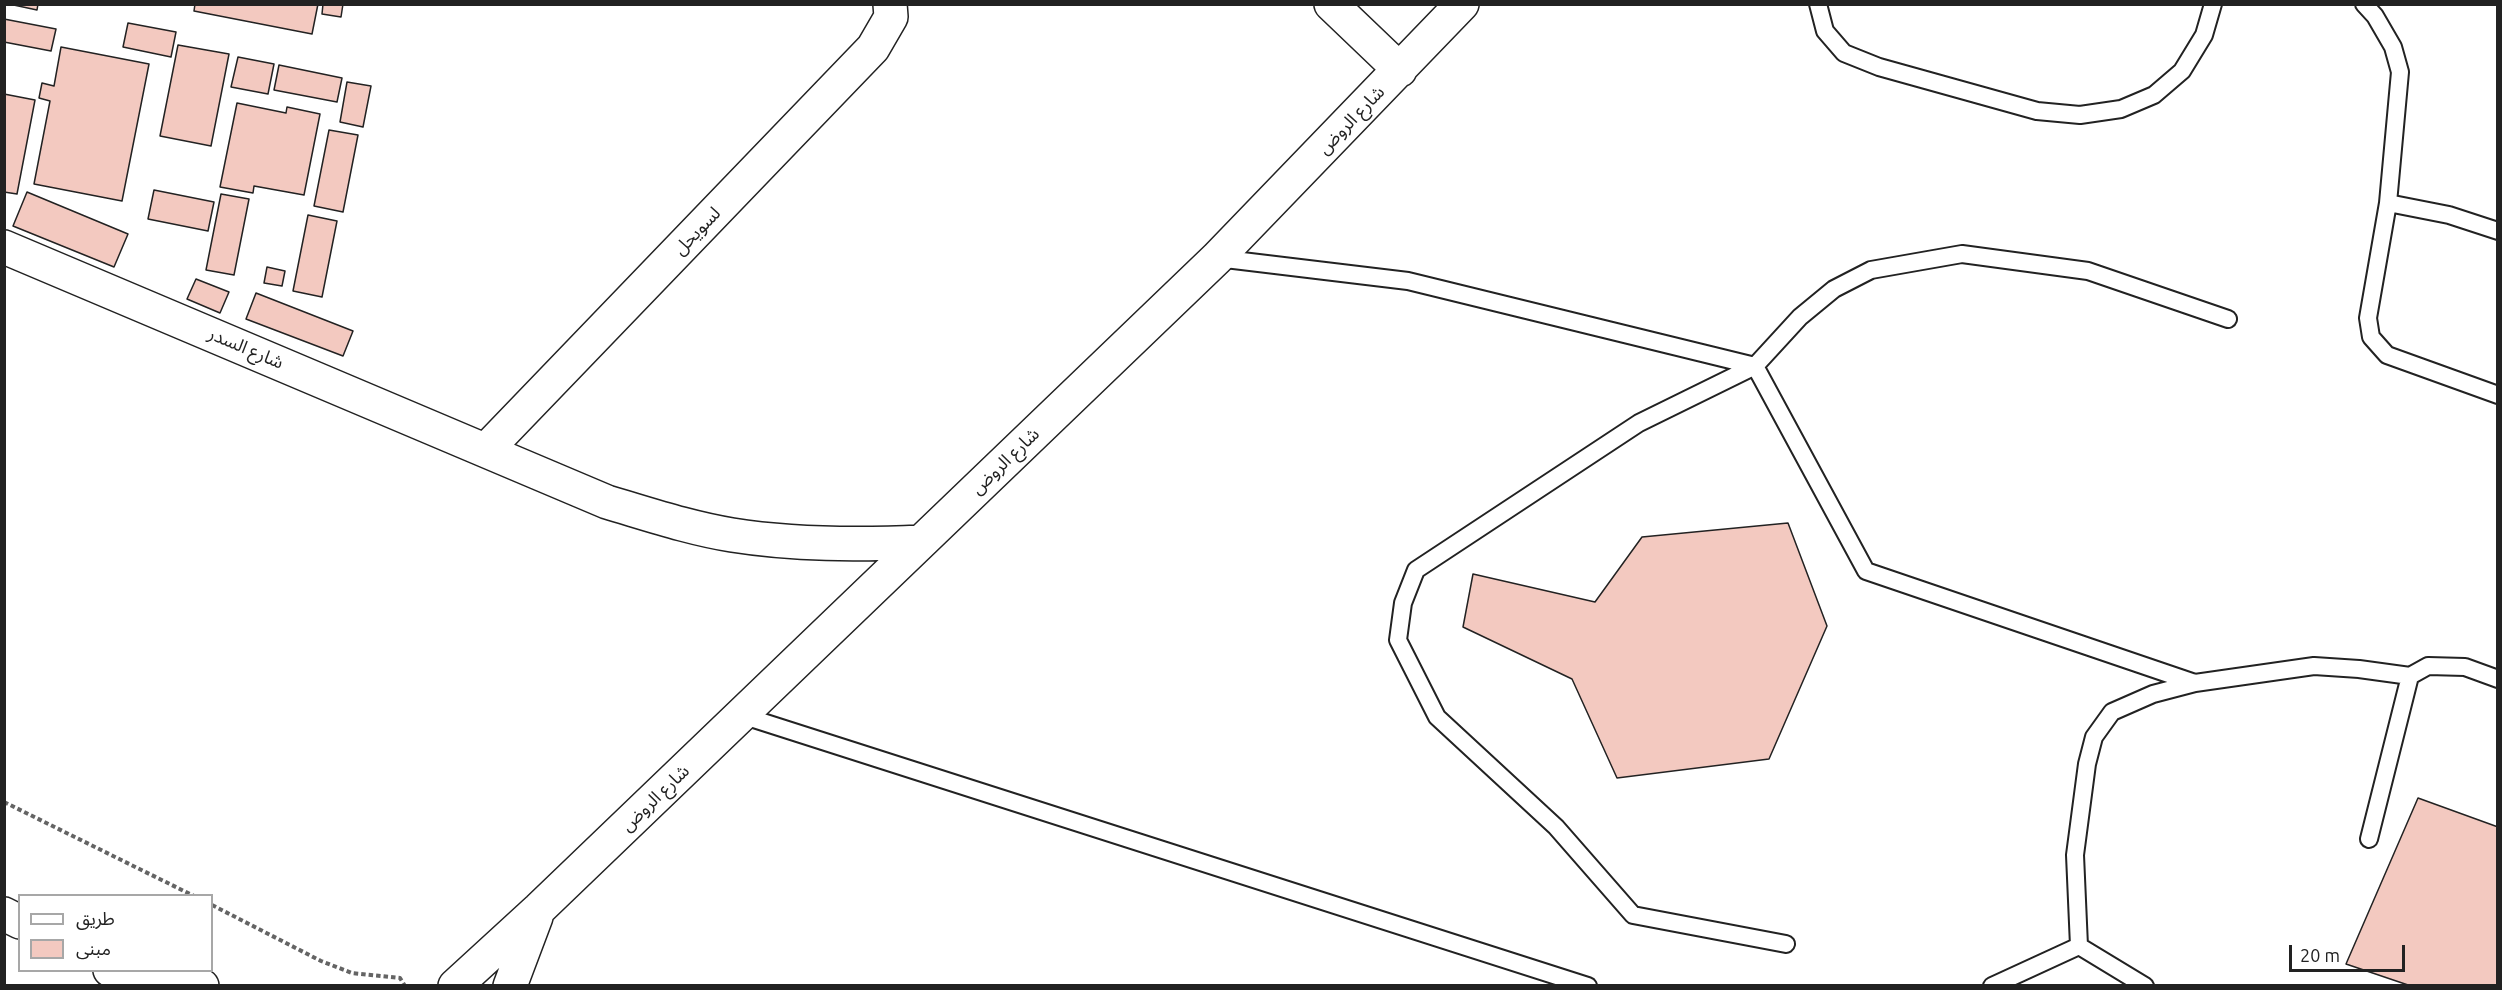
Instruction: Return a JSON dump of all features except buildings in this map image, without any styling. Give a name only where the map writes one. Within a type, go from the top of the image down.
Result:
[{"type":"main road","name":"لسويحل","points":[[487,449],[873,48],[891,17],[890,4]]},
{"type":"main road","points":[[1330,4],[1400,70]]},
{"type":"main road","name":"شارع الروض","points":[[455,986],[539,909],[1217,258],[1462,4]]},
{"type":"main road","name":"شارع السدر","points":[[4,247],[487,449],[607,502],[668,520],[730,534],[793,542],[858,545],[921,542]]},
{"type":"main road","name":"شارع الروض","points":[[510,986],[539,909]]},
{"type":"main road","points":[[4,914],[18,921]]},
{"type":"main road","points":[[127,980],[184,979],[202,986]]},
{"type":"lane","points":[[1818,4],[1825,31],[1844,53],[1879,66],[2037,111],[2080,115],[2121,109],[2154,95],[2182,71],[2204,35],[2213,4]]},
{"type":"lane","points":[[2364,4],[2375,16],[2393,47],[2400,72],[2388,203],[2368,318],[2371,337],[2387,356],[2498,395]]},
{"type":"lane","points":[[2388,203],[2449,215],[2498,231]]},
{"type":"lane","points":[[1786,944],[1633,915],[1556,827],[1437,717],[1398,640],[1403,603],[1416,570],[1639,423],[1755,366],[1800,317],[1834,289],[1871,270],[1962,254],[2088,271],[2228,319]]},
{"type":"lane","points":[[1217,258],[1408,281],[1755,366],[1866,571],[2195,683]]},
{"type":"lane","points":[[2079,946],[2075,855],[2087,764],[2094,737],[2112,712],[2153,694],[2195,683],[2314,666],[2410,676],[2428,666],[2465,667],[2498,679]]},
{"type":"lane","points":[[2369,839],[2410,676]]},
{"type":"lane","points":[[741,716],[1588,986]]},
{"type":"lane","points":[[1992,986],[2079,946]]},
{"type":"lane","points":[[2079,946],[2145,986]]},
{"type":"path","points":[[4,802],[190,894]]},
{"type":"path","points":[[213,905],[321,961],[352,973],[400,978],[405,986]]}]
